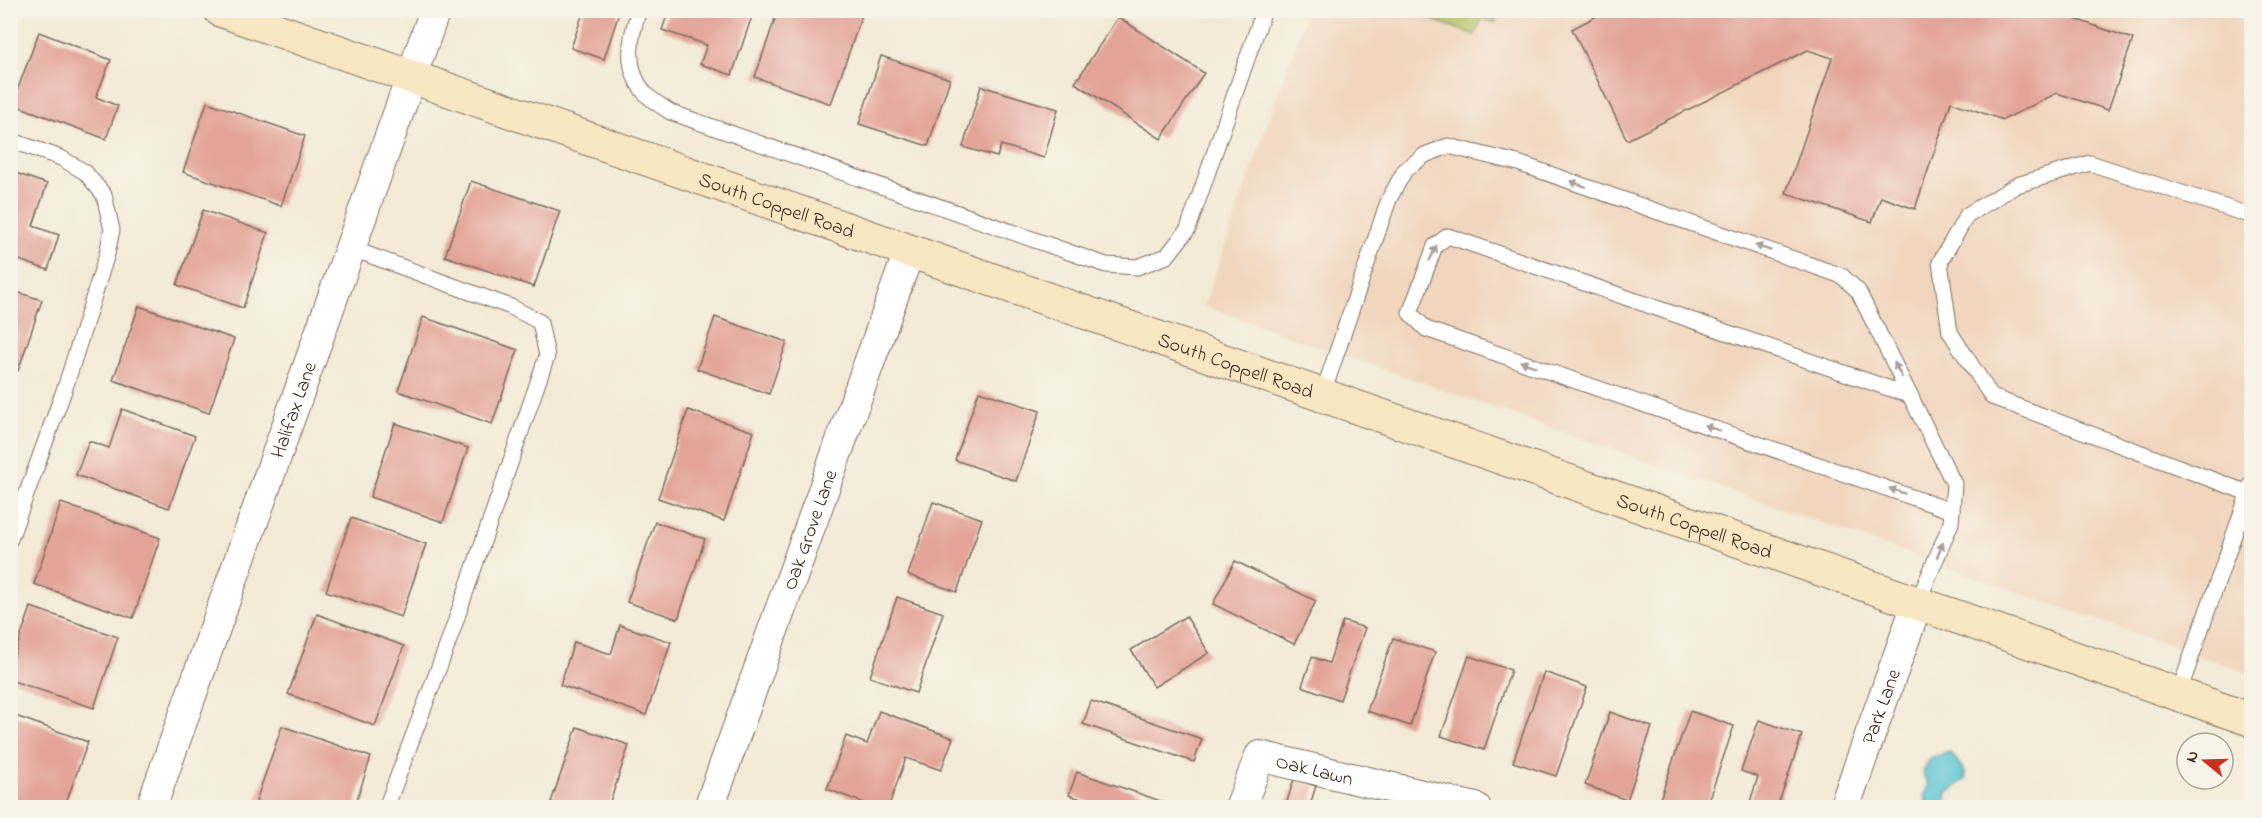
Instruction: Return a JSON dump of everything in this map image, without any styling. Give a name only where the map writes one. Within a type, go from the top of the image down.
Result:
[{"type":"street","name":"South Coppell Road","points":[[220,10],[2252,720]]},
{"type":"street","name":"Halifax Lane","points":[[151,807],[435,10]]},
{"type":"street","name":"Oak Grove Lane","points":[[709,807],[909,252]]},
{"type":"street","name":"Park Lane","points":[[1844,807],[1917,604]]},
{"type":"street","name":"Oak Lawn","points":[[1240,807],[1260,756],[1476,807]]},
{"type":"lane","points":[[639,10],[631,34],[631,65],[644,91],[670,112],[1106,265],[1137,267],[1167,256],[1188,229],[1264,10]]},
{"type":"lane","points":[[10,140],[61,158],[85,172],[104,195],[112,230],[107,254],[66,385],[10,539]]},
{"type":"lane","points":[[1322,396],[1389,199],[1405,170],[1425,154],[1448,146],[1518,164],[1842,276],[1858,291],[1954,483],[1951,523],[1917,604]]},
{"type":"lane","points":[[2178,695],[2250,488],[1992,397],[1950,332],[1940,262],[1967,215],[2017,185],[2090,163],[2252,216]]},
{"type":"lane","points":[[1911,396],[1448,236],[1435,246],[1410,313],[1426,329],[1952,511]]},
{"type":"lane","points":[[350,248],[511,307],[540,322],[547,356],[447,646],[386,807]]},
{"type":"shaded area","points":[[1307,11],[2251,11],[2251,674],[1204,306]]},
{"type":"green space","points":[[1500,10],[1495,23],[1482,18],[1475,35],[1409,11]]},
{"type":"water","points":[[1950,752],[1964,770],[1966,779],[1947,793],[1945,804],[1940,807],[1927,806],[1924,794],[1928,786],[1923,773],[1925,767],[1932,758]]},
{"type":"building","points":[[584,10],[620,10],[604,59],[571,48]]},
{"type":"building","points":[[669,10],[754,10],[732,75],[700,64],[707,45],[662,30]]},
{"type":"building","points":[[778,10],[849,10],[862,15],[831,104],[755,77]]},
{"type":"building","points":[[1608,10],[2077,10],[2075,19],[2133,39],[2108,110],[2057,93],[2003,120],[1951,102],[1915,209],[1881,197],[1872,222],[1786,193],[1832,58],[1808,50],[1627,140],[1572,29]]},
{"type":"building","points":[[1118,17],[1204,73],[1161,139],[1075,83]]},
{"type":"building","points":[[39,32],[111,60],[96,97],[118,106],[106,139],[12,104]]},
{"type":"building","points":[[881,56],[950,79],[928,146],[859,124]]},
{"type":"building","points":[[981,86],[1058,109],[1044,158],[1001,145],[997,157],[963,147]]},
{"type":"building","points":[[207,102],[305,136],[281,206],[183,172]]},
{"type":"building","points":[[10,171],[47,184],[33,226],[59,235],[48,270],[10,257]]},
{"type":"building","points":[[471,181],[560,211],[534,287],[445,256]]},
{"type":"building","points":[[203,210],[268,233],[243,308],[177,285]]},
{"type":"building","points":[[10,290],[42,300],[18,371],[10,369]]},
{"type":"building","points":[[139,306],[234,339],[209,413],[113,380]]},
{"type":"building","points":[[423,317],[518,350],[492,424],[398,391]]},
{"type":"building","points":[[715,317],[787,342],[769,394],[697,369]]},
{"type":"building","points":[[979,391],[1040,411],[1016,481],[955,460]]},
{"type":"building","points":[[122,409],[195,436],[169,508],[76,475],[89,441],[109,448]]},
{"type":"building","points":[[688,410],[754,432],[724,521],[658,498]]},
{"type":"building","points":[[395,423],[468,448],[443,522],[370,497]]},
{"type":"building","points":[[933,502],[982,519],[957,592],[908,575]]},
{"type":"building","points":[[61,503],[160,538],[133,618],[34,584]]},
{"type":"building","points":[[351,518],[426,544],[401,617],[326,591]]},
{"type":"building","points":[[655,522],[705,539],[678,619],[627,602]]},
{"type":"building","points":[[1235,561],[1316,601],[1294,644],[1213,604]]},
{"type":"building","points":[[897,597],[943,613],[916,693],[870,677]]},
{"type":"building","points":[[31,607],[118,637],[94,708],[10,680],[10,667]]},
{"type":"building","points":[[317,614],[404,646],[375,726],[288,694]]},
{"type":"building","points":[[1186,616],[1209,653],[1154,687],[1131,650]]},
{"type":"building","points":[[1343,621],[1365,628],[1340,700],[1302,686],[1312,657],[1329,663]]},
{"type":"building","points":[[620,625],[671,642],[646,715],[560,685],[574,642],[611,654]]},
{"type":"building","points":[[1393,638],[1435,652],[1410,726],[1367,711]]},
{"type":"building","points":[[1469,656],[1511,670],[1484,750],[1441,736]]},
{"type":"building","points":[[1544,672],[1587,687],[1556,776],[1513,762]]},
{"type":"building","points":[[1091,701],[1202,739],[1194,762],[1083,724]]},
{"type":"building","points":[[879,711],[953,738],[941,770],[906,758],[888,808],[877,808],[827,789],[846,736],[867,744]]},
{"type":"building","points":[[1690,711],[1734,726],[1706,808],[1657,808]]},
{"type":"building","points":[[1610,712],[1652,727],[1627,800],[1585,785]]},
{"type":"building","points":[[10,714],[88,742],[64,808],[32,808],[10,800]]},
{"type":"building","points":[[1759,720],[1802,735],[1777,808],[1748,808],[1758,777],[1741,771]]},
{"type":"building","points":[[282,726],[371,757],[354,808],[274,808],[256,801]]},
{"type":"building","points":[[577,727],[629,745],[608,808],[567,808],[551,802]]},
{"type":"building","points":[[1077,772],[1172,805],[1171,808],[1106,808],[1069,795]]},
{"type":"building","points":[[1294,779],[1316,786],[1309,808],[1285,808]]}]
